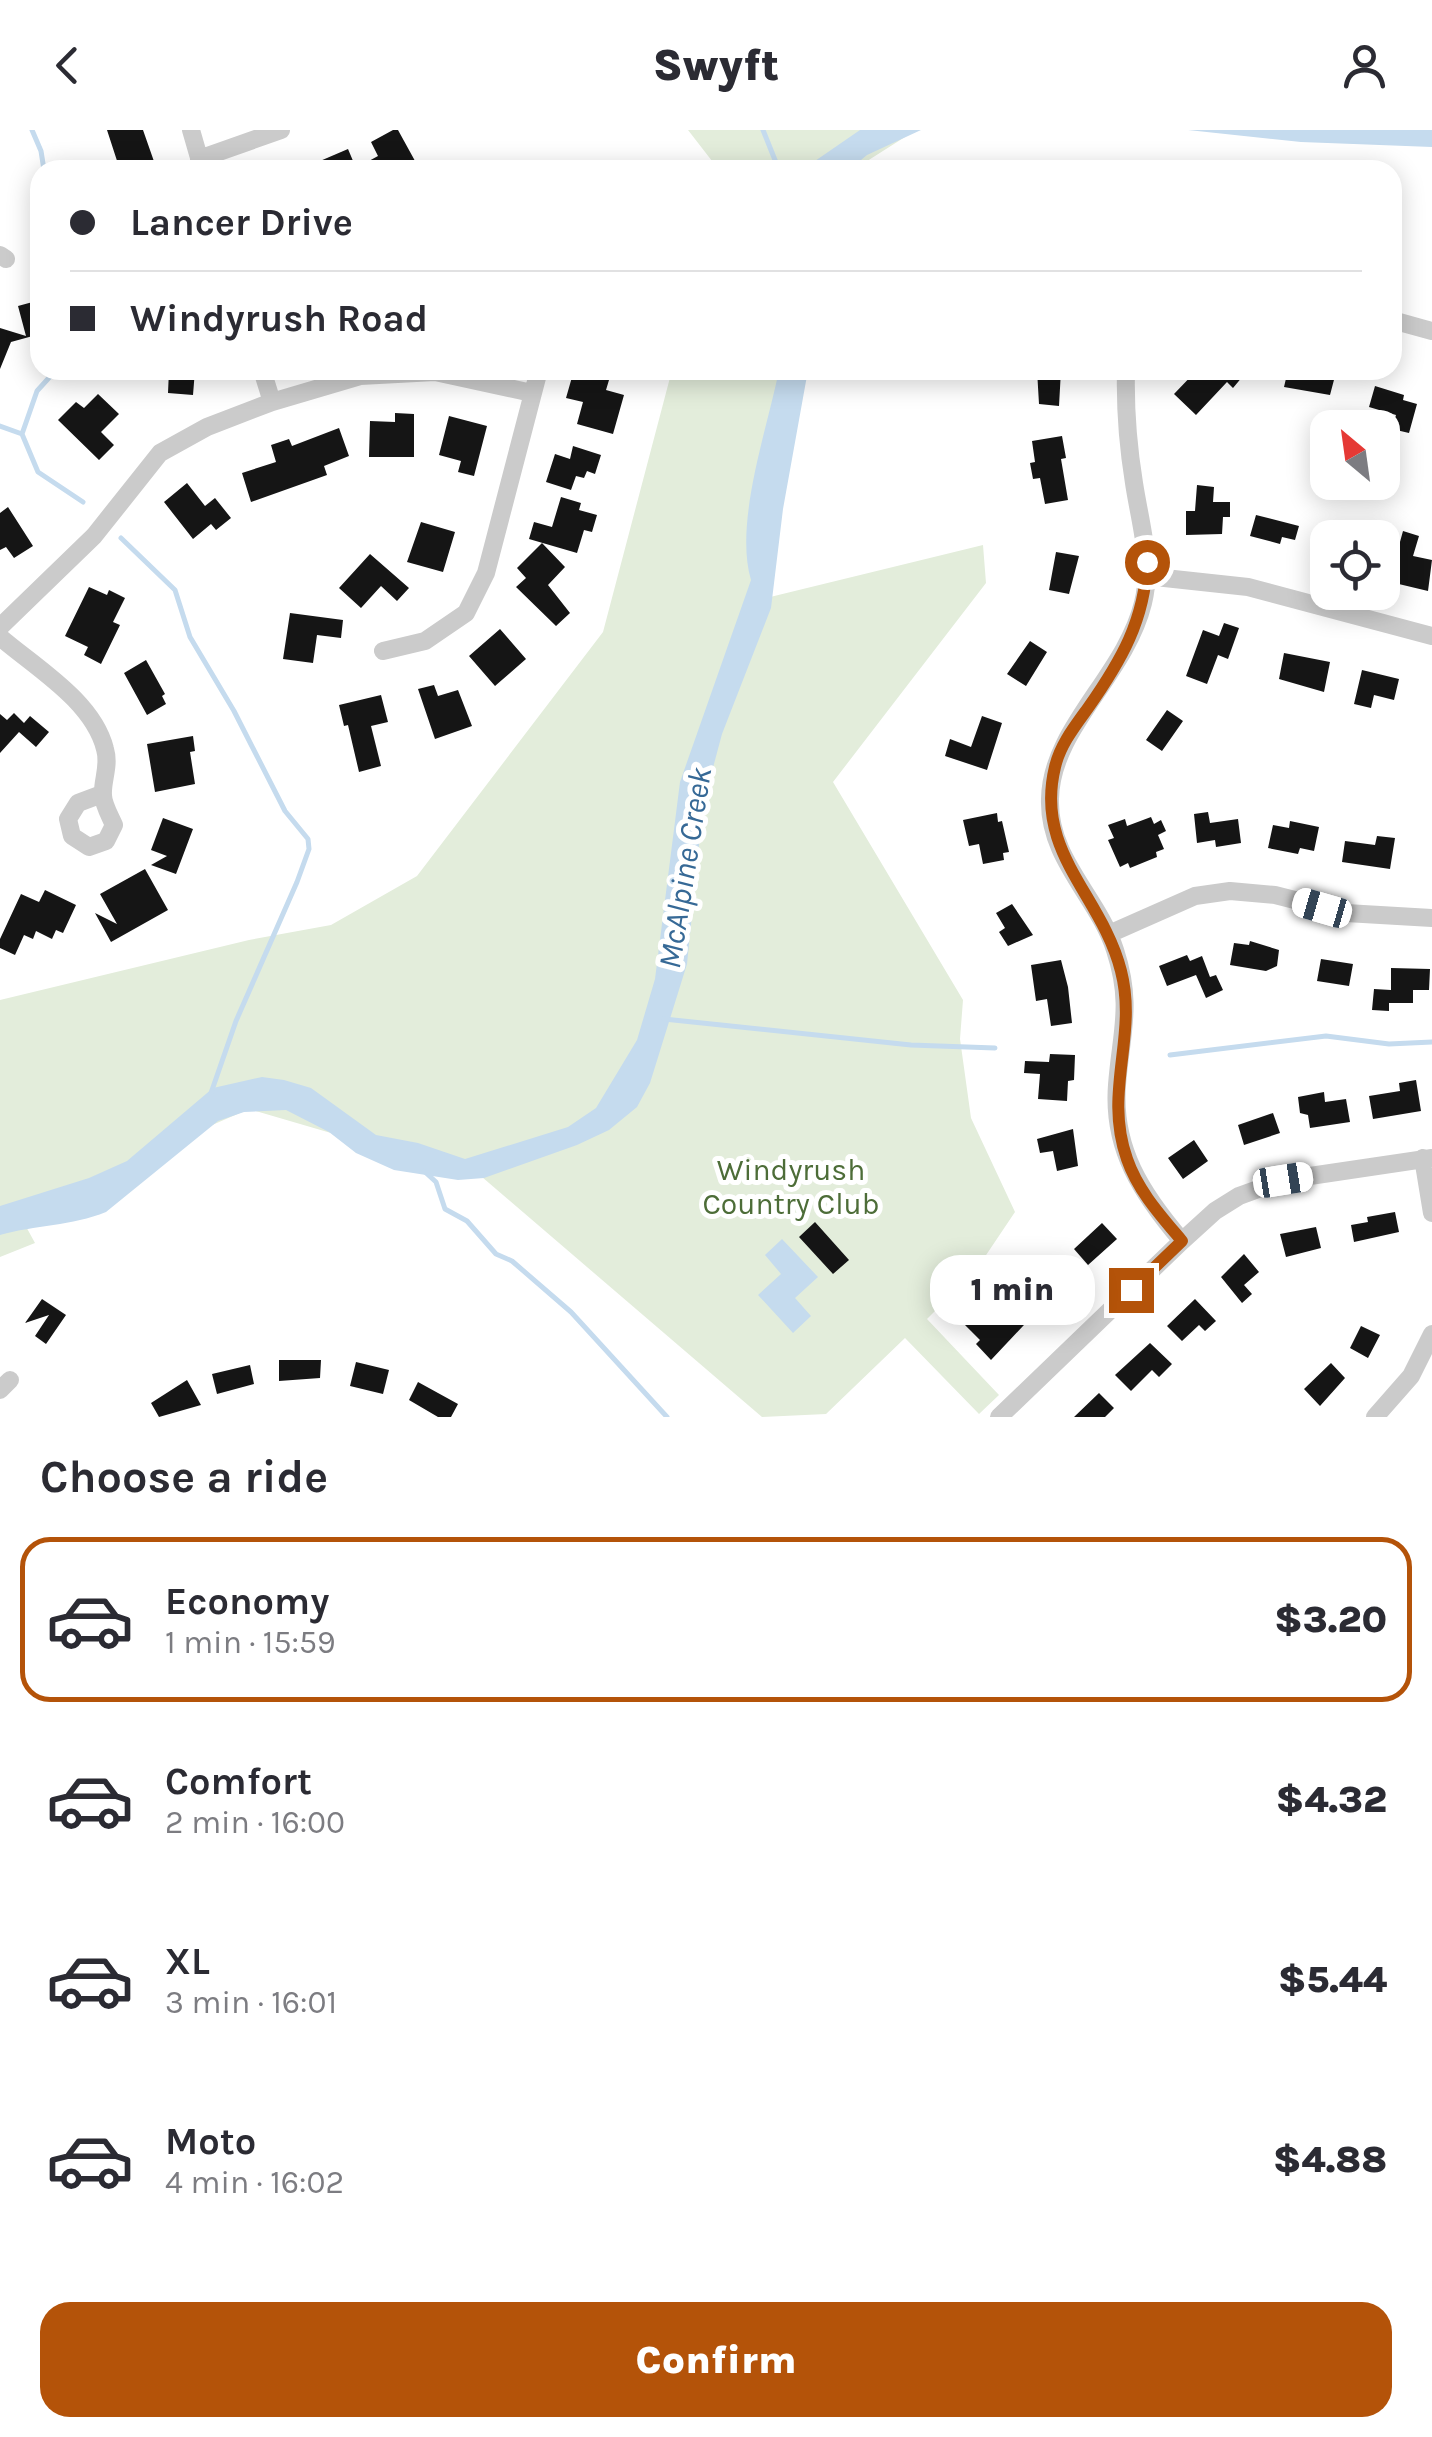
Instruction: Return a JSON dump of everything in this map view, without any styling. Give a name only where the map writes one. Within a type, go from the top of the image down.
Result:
[{"type":"street","points":[[191,130],[200,160]]},
{"type":"street","points":[[210,160],[281,130]]},
{"type":"street","points":[[1402,323],[1432,331]]},
{"type":"street","points":[[265,380],[272,402]]},
{"type":"street","points":[[0,628],[94,536],[160,452],[207,427],[346,380]]},
{"type":"street","points":[[470,380],[532,394]]},
{"type":"street","points":[[382,650],[425,641],[466,613],[486,573],[536,380]]},
{"type":"street","points":[[1126,380],[1128,433],[1144,536],[1144,600],[1131,640],[1059,754],[1050,799],[1056,842],[1109,934],[1122,976],[1126,1010],[1117,1080],[1119,1132],[1131,1171],[1144,1194],[1182,1241]]},
{"type":"street","points":[[1146,576],[1248,588],[1432,636]]},
{"type":"street","points":[[0,637],[74,700],[96,726],[106,749],[108,772],[102,794]]},
{"type":"street","points":[[1109,934],[1195,896],[1230,891],[1276,896],[1346,913],[1432,918]]},
{"type":"street","points":[[1000,1417],[1215,1211],[1265,1185],[1428,1158],[1432,1213]]},
{"type":"street","points":[[1375,1417],[1411,1376],[1432,1334]]},
{"type":"green space","points":[[688,130],[916,130],[869,160],[711,160]]},
{"type":"green space","name":"Windyrush Country Club","points":[[669,380],[794,380],[762,599],[983,545],[986,583],[833,782],[963,1000],[960,1039],[971,1118],[1015,1212],[976,1270],[927,1319],[999,1395],[979,1414],[905,1338],[826,1414],[762,1417],[468,1165],[430,1162],[249,1109],[17,1210],[35,1243],[0,1257],[0,1000],[249,940],[331,925],[417,876],[603,632]]},
{"type":"water","points":[[860,130],[921,130],[861,160],[816,160]]},
{"type":"water","points":[[1188,130],[1432,130],[1432,147],[1301,142]]},
{"type":"water","name":"McAlpine Creek","points":[[777,380],[806,380],[783,509],[771,608],[722,734],[703,805],[687,964],[650,1083],[637,1107],[609,1130],[577,1145],[484,1178],[458,1180],[394,1170],[356,1153],[329,1132],[286,1110],[244,1112],[218,1121],[106,1212],[0,1235],[0,1206],[89,1178],[127,1161],[213,1088],[262,1077],[311,1088],[376,1135],[418,1143],[465,1159],[568,1127],[596,1108],[637,1040],[655,979],[680,782],[751,580],[747,532],[760,448]]},
{"type":"water","points":[[782,1239],[818,1277],[795,1298],[811,1316],[793,1333],[758,1295],[781,1274],[765,1255]]},
{"type":"building","points":[[107,130],[143,130],[154,160],[117,160]]},
{"type":"building","points":[[398,130],[414,160],[371,160],[378,156],[371,142]]},
{"type":"building","points":[[348,149],[353,160],[322,160]]},
{"type":"building","points":[[30,303],[30,337],[11,342],[0,369],[0,328],[26,336],[18,306]]},
{"type":"building","points":[[169,380],[194,380],[193,395],[168,393]]},
{"type":"building","points":[[571,380],[609,380],[606,390],[624,395],[613,434],[577,424],[583,402],[566,398]]},
{"type":"building","points":[[1038,380],[1060,380],[1059,406],[1039,404]]},
{"type":"building","points":[[1187,380],[1240,380],[1233,388],[1227,382],[1196,415],[1174,394]]},
{"type":"building","points":[[1286,380],[1334,380],[1330,395],[1284,387]]},
{"type":"building","points":[[1375,386],[1404,395],[1403,400],[1417,404],[1409,433],[1400,431],[1400,410],[1369,407]]},
{"type":"building","points":[[98,394],[119,414],[101,432],[114,445],[99,460],[58,420],[76,402],[84,408]]},
{"type":"building","points":[[395,413],[414,414],[414,457],[369,457],[370,421],[395,422]]},
{"type":"building","points":[[449,416],[487,426],[474,476],[458,472],[461,461],[439,455]]},
{"type":"building","points":[[339,428],[349,456],[324,466],[327,475],[251,502],[242,473],[276,462],[271,445],[289,439],[292,446]]},
{"type":"building","points":[[1062,436],[1066,458],[1061,459],[1068,500],[1045,504],[1040,478],[1033,479],[1032,441]]},
{"type":"building","points":[[573,446],[601,455],[595,474],[587,471],[584,478],[576,476],[571,490],[546,482],[555,454],[570,459]]},
{"type":"building","points":[[187,483],[205,506],[215,498],[231,518],[216,530],[211,524],[193,539],[164,502]]},
{"type":"building","points":[[1197,485],[1214,487],[1213,502],[1230,502],[1230,517],[1223,517],[1222,534],[1186,535],[1186,511],[1195,511]]},
{"type":"building","points":[[561,497],[581,503],[579,510],[597,515],[592,532],[584,530],[577,553],[529,539],[534,522],[552,527]]},
{"type":"building","points":[[8,507],[33,546],[14,558],[6,547],[0,550],[0,513]]},
{"type":"building","points":[[1256,515],[1299,526],[1295,540],[1282,537],[1280,544],[1250,536]]},
{"type":"building","points":[[421,522],[455,532],[443,572],[407,562]]},
{"type":"building","points":[[1403,531],[1419,536],[1413,556],[1432,560],[1428,591],[1400,584]]},
{"type":"building","points":[[542,543],[565,567],[548,585],[570,613],[556,626],[516,587],[526,578],[517,568]]},
{"type":"building","points":[[1056,552],[1079,556],[1069,594],[1049,590]]},
{"type":"building","points":[[370,554],[409,588],[397,601],[381,586],[361,608],[339,588]]},
{"type":"building","points":[[89,587],[125,598],[113,622],[120,625],[101,664],[84,655],[88,647],[65,636]]},
{"type":"building","points":[[290,613],[343,620],[341,638],[317,635],[313,663],[283,659]]},
{"type":"building","points":[[1224,623],[1239,628],[1228,659],[1218,655],[1207,684],[1186,676],[1203,630],[1219,636]]},
{"type":"building","points":[[500,629],[526,659],[495,686],[469,656]]},
{"type":"building","points":[[1030,641],[1047,652],[1026,686],[1007,674]]},
{"type":"building","points":[[1284,653],[1330,662],[1324,692],[1279,679]]},
{"type":"building","points":[[146,660],[165,694],[162,696],[166,704],[147,715],[124,673]]},
{"type":"building","points":[[1362,670],[1399,679],[1394,700],[1374,695],[1371,708],[1354,704]]},
{"type":"building","points":[[434,685],[438,696],[458,690],[472,726],[435,739],[418,689]]},
{"type":"building","points":[[381,695],[388,722],[371,726],[381,766],[359,772],[339,705]]},
{"type":"building","points":[[1167,710],[1183,721],[1162,751],[1146,740]]},
{"type":"building","points":[[14,713],[24,723],[30,716],[49,732],[36,747],[19,732],[0,753],[0,714],[7,720]]},
{"type":"building","points":[[982,716],[1002,723],[987,770],[945,756],[950,739],[971,747]]},
{"type":"building","points":[[193,736],[195,751],[190,752],[195,784],[155,792],[147,744]]},
{"type":"building","points":[[1208,812],[1210,823],[1238,819],[1241,843],[1216,847],[1215,840],[1197,843],[1194,814]]},
{"type":"building","points":[[997,813],[1009,852],[1003,853],[1004,860],[983,864],[979,844],[969,846],[963,820]]},
{"type":"building","points":[[1151,817],[1154,824],[1161,820],[1166,831],[1158,835],[1164,849],[1156,852],[1157,857],[1130,868],[1128,863],[1120,867],[1108,840],[1114,838],[1108,825],[1125,819],[1127,826]]},
{"type":"building","points":[[163,818],[193,829],[176,874],[151,865],[167,856],[151,850]]},
{"type":"building","points":[[1290,821],[1319,827],[1314,851],[1300,848],[1298,854],[1268,848],[1273,825],[1289,828]]},
{"type":"building","points":[[1377,836],[1395,838],[1390,869],[1342,862],[1345,841],[1375,845]]},
{"type":"building","points":[[145,869],[168,910],[111,942],[95,913],[117,924],[100,894]]},
{"type":"building","points":[[45,890],[76,905],[63,933],[56,930],[52,939],[36,931],[33,939],[24,935],[15,955],[0,948],[0,939],[21,894],[39,902]]},
{"type":"building","points":[[1012,904],[1033,935],[1008,946],[999,932],[1005,928],[996,913]]},
{"type":"building","points":[[1250,941],[1279,950],[1277,966],[1266,971],[1230,965],[1234,943],[1249,945]]},
{"type":"building","points":[[1187,955],[1190,961],[1202,956],[1210,977],[1216,975],[1223,990],[1206,998],[1196,975],[1167,986],[1159,966]]},
{"type":"building","points":[[1321,959],[1353,964],[1349,986],[1317,981]]},
{"type":"building","points":[[1061,960],[1072,1023],[1051,1026],[1047,999],[1036,1001],[1031,965]]},
{"type":"building","points":[[1391,968],[1430,969],[1429,990],[1413,990],[1413,1003],[1389,1003],[1389,1011],[1372,1010],[1374,989],[1391,990]]},
{"type":"building","points":[[1050,1054],[1075,1055],[1074,1080],[1068,1081],[1067,1101],[1038,1099],[1040,1074],[1024,1073],[1025,1061],[1049,1062]]},
{"type":"building","points":[[1416,1080],[1421,1111],[1373,1119],[1369,1096],[1400,1091],[1399,1083]]},
{"type":"building","points":[[1324,1092],[1325,1102],[1346,1099],[1350,1122],[1310,1128],[1308,1115],[1300,1113],[1298,1097]]},
{"type":"building","points":[[1273,1113],[1280,1133],[1244,1145],[1238,1125]]},
{"type":"building","points":[[1073,1129],[1078,1166],[1057,1171],[1053,1151],[1040,1153],[1037,1139]]},
{"type":"building","points":[[1194,1140],[1208,1161],[1183,1179],[1168,1158]]},
{"type":"building","points":[[1395,1212],[1399,1232],[1354,1242],[1351,1225],[1368,1222],[1367,1217]]},
{"type":"building","points":[[815,1222],[849,1260],[833,1274],[799,1237]]},
{"type":"building","points":[[1102,1223],[1117,1239],[1088,1265],[1074,1249]]},
{"type":"building","points":[[1316,1227],[1321,1248],[1286,1257],[1280,1234]]},
{"type":"building","points":[[1244,1254],[1259,1272],[1244,1285],[1252,1294],[1242,1303],[1221,1277]]},
{"type":"building","points":[[1049,1270],[1064,1285],[1059,1291],[1062,1294],[1042,1314],[1038,1310],[991,1360],[976,1344],[980,1340],[965,1325],[981,1309],[997,1324]]},
{"type":"building","points":[[42,1299],[66,1315],[46,1344],[35,1336],[49,1315],[25,1323]]},
{"type":"building","points":[[1195,1299],[1216,1321],[1205,1331],[1199,1325],[1182,1341],[1167,1326]]},
{"type":"building","points":[[1361,1326],[1380,1335],[1368,1358],[1350,1348]]},
{"type":"building","points":[[1150,1343],[1172,1364],[1159,1377],[1152,1370],[1131,1391],[1115,1375]]},
{"type":"building","points":[[279,1360],[321,1360],[320,1378],[279,1381]]},
{"type":"building","points":[[356,1362],[389,1370],[383,1394],[350,1386]]},
{"type":"building","points":[[1331,1363],[1345,1378],[1320,1406],[1304,1389]]},
{"type":"building","points":[[250,1365],[254,1384],[217,1394],[212,1374]]},
{"type":"building","points":[[187,1380],[201,1405],[159,1417],[151,1403]]},
{"type":"building","points":[[418,1382],[458,1404],[451,1417],[438,1417],[409,1400]]},
{"type":"building","points":[[1099,1393],[1114,1408],[1105,1417],[1074,1417]]},
{"type":"waterway","points":[[32,130],[42,160]]},
{"type":"waterway","points":[[763,130],[775,160]]},
{"type":"waterway","points":[[47,380],[37,391],[22,434],[38,472],[83,502]]},
{"type":"waterway","points":[[0,426],[22,434]]},
{"type":"waterway","points":[[121,538],[175,590],[190,637],[234,711],[285,811],[308,839],[309,849],[297,882],[236,1021],[211,1093]]},
{"type":"waterway","points":[[664,1019],[911,1045],[995,1048]]},
{"type":"waterway","points":[[1170,1055],[1326,1036],[1389,1044],[1432,1042]]},
{"type":"waterway","points":[[424,1171],[436,1182],[445,1209],[467,1221],[496,1254],[512,1261],[571,1312],[667,1417]]},
{"type":"route","points":[[1131,1290],[1182,1241],[1152,1206],[1126,1158],[1116,1106],[1126,1025],[1122,976],[1109,934],[1056,842],[1050,799],[1055,764],[1068,736],[1123,656],[1136,628],[1144,600],[1147,562]]}]
